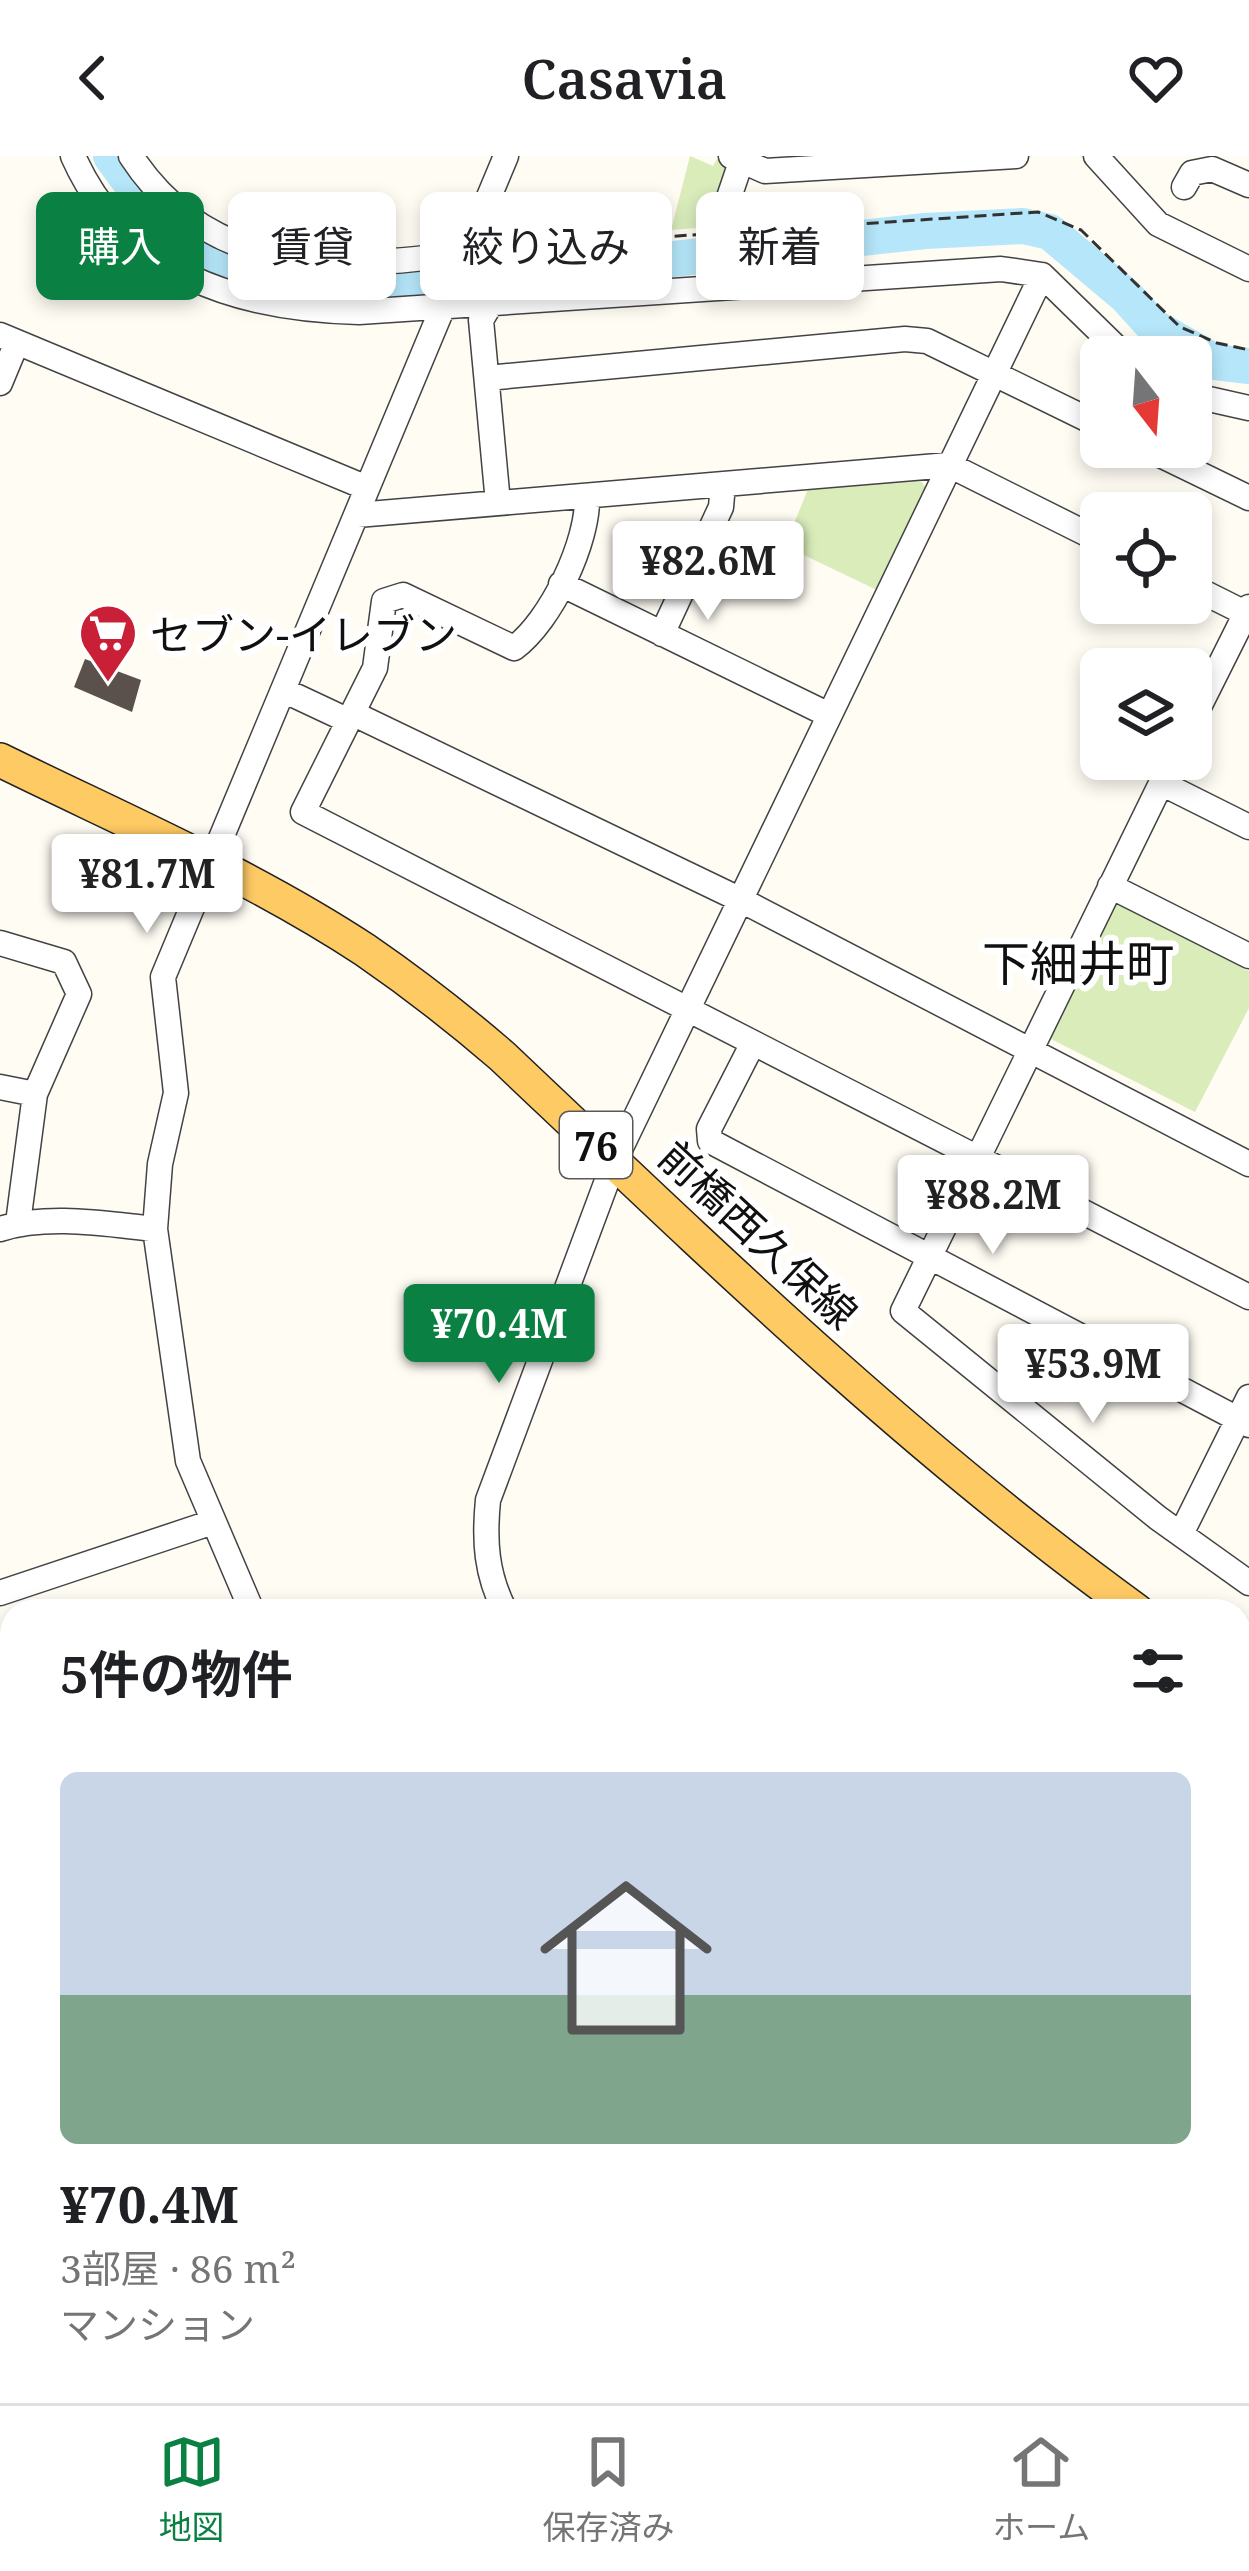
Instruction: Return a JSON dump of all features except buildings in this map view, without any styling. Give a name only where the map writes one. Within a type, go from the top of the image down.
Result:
[{"type":"main road","name":"前橋西久保線","points":[[0,760],[209,864],[361,948],[439,1003],[897,1423],[998,1507],[1121,1599]]},
{"type":"street","points":[[73,156],[84,182],[131,237],[190,280],[253,303],[310,311],[490,305],[1001,269],[1042,274],[1105,336]]},
{"type":"street","points":[[131,156],[144,175],[194,220],[250,250],[280,259],[352,265],[420,260]]},
{"type":"street","points":[[490,192],[506,156]]},
{"type":"street","points":[[731,192],[738,158],[765,171],[860,161],[1016,156]]},
{"type":"street","points":[[1096,156],[1158,224],[1249,268]]},
{"type":"street","points":[[1184,187],[1192,173],[1212,169],[1249,185]]},
{"type":"street","points":[[499,1599],[483,1544],[488,1500],[614,1162],[1042,274]]},
{"type":"street","points":[[247,1599],[188,1462],[154,1229],[160,1164],[176,1093],[163,977],[444,300]]},
{"type":"street","points":[[490,305],[482,320],[498,503]]},
{"type":"street","points":[[0,383],[9,339],[367,488]]},
{"type":"street","points":[[487,377],[905,339],[927,341],[1080,416]]},
{"type":"street","points":[[1212,399],[1249,408]]},
{"type":"street","points":[[357,515],[949,465],[1080,530]]},
{"type":"street","points":[[1187,468],[1249,498]]},
{"type":"street","points":[[662,634],[721,507],[723,484]]},
{"type":"street","points":[[586,496],[588,521],[561,584],[535,633],[514,648],[403,595],[384,601],[375,668],[303,812],[1249,1298]]},
{"type":"street","points":[[561,584],[829,716]]},
{"type":"street","points":[[1212,596],[1248,612],[1212,682]]},
{"type":"street","points":[[283,690],[351,717],[741,900],[1028,1049],[1246,1153]]},
{"type":"street","points":[[1162,780],[903,1311],[1158,1518],[1249,1583]]},
{"type":"street","points":[[1161,783],[1249,827]]},
{"type":"street","points":[[1110,886],[1249,956]]},
{"type":"street","points":[[0,943],[64,962],[79,994],[34,1094],[9,1226],[83,1222],[154,1229]]},
{"type":"street","points":[[753,1043],[709,1129],[710,1142],[1245,1414],[1182,1532]]},
{"type":"street","points":[[0,1087],[34,1094]]},
{"type":"street","points":[[0,1593],[213,1522]]},
{"type":"path","points":[[864,221],[1038,212],[1081,230],[1180,327],[1249,350]]},
{"type":"green space","points":[[690,156],[713,166],[717,159],[727,165],[722,192],[696,192],[696,228],[672,230]]},
{"type":"green space","points":[[916,475],[928,490],[881,592],[785,546],[810,484]]},
{"type":"green space","points":[[1119,904],[1249,971],[1249,1008],[1195,1112],[1049,1038],[1110,907]]},
{"type":"waterway","points":[[111,156],[156,217],[199,246],[260,276],[336,286],[512,277],[925,231],[1023,226],[1050,232],[1126,296],[1154,327],[1215,362],[1249,366]]},
{"type":"place","name":"セブン-イレブン","points":[[108,684]]},
{"type":"district","name":"下細井町","points":[[1078,962]]}]
